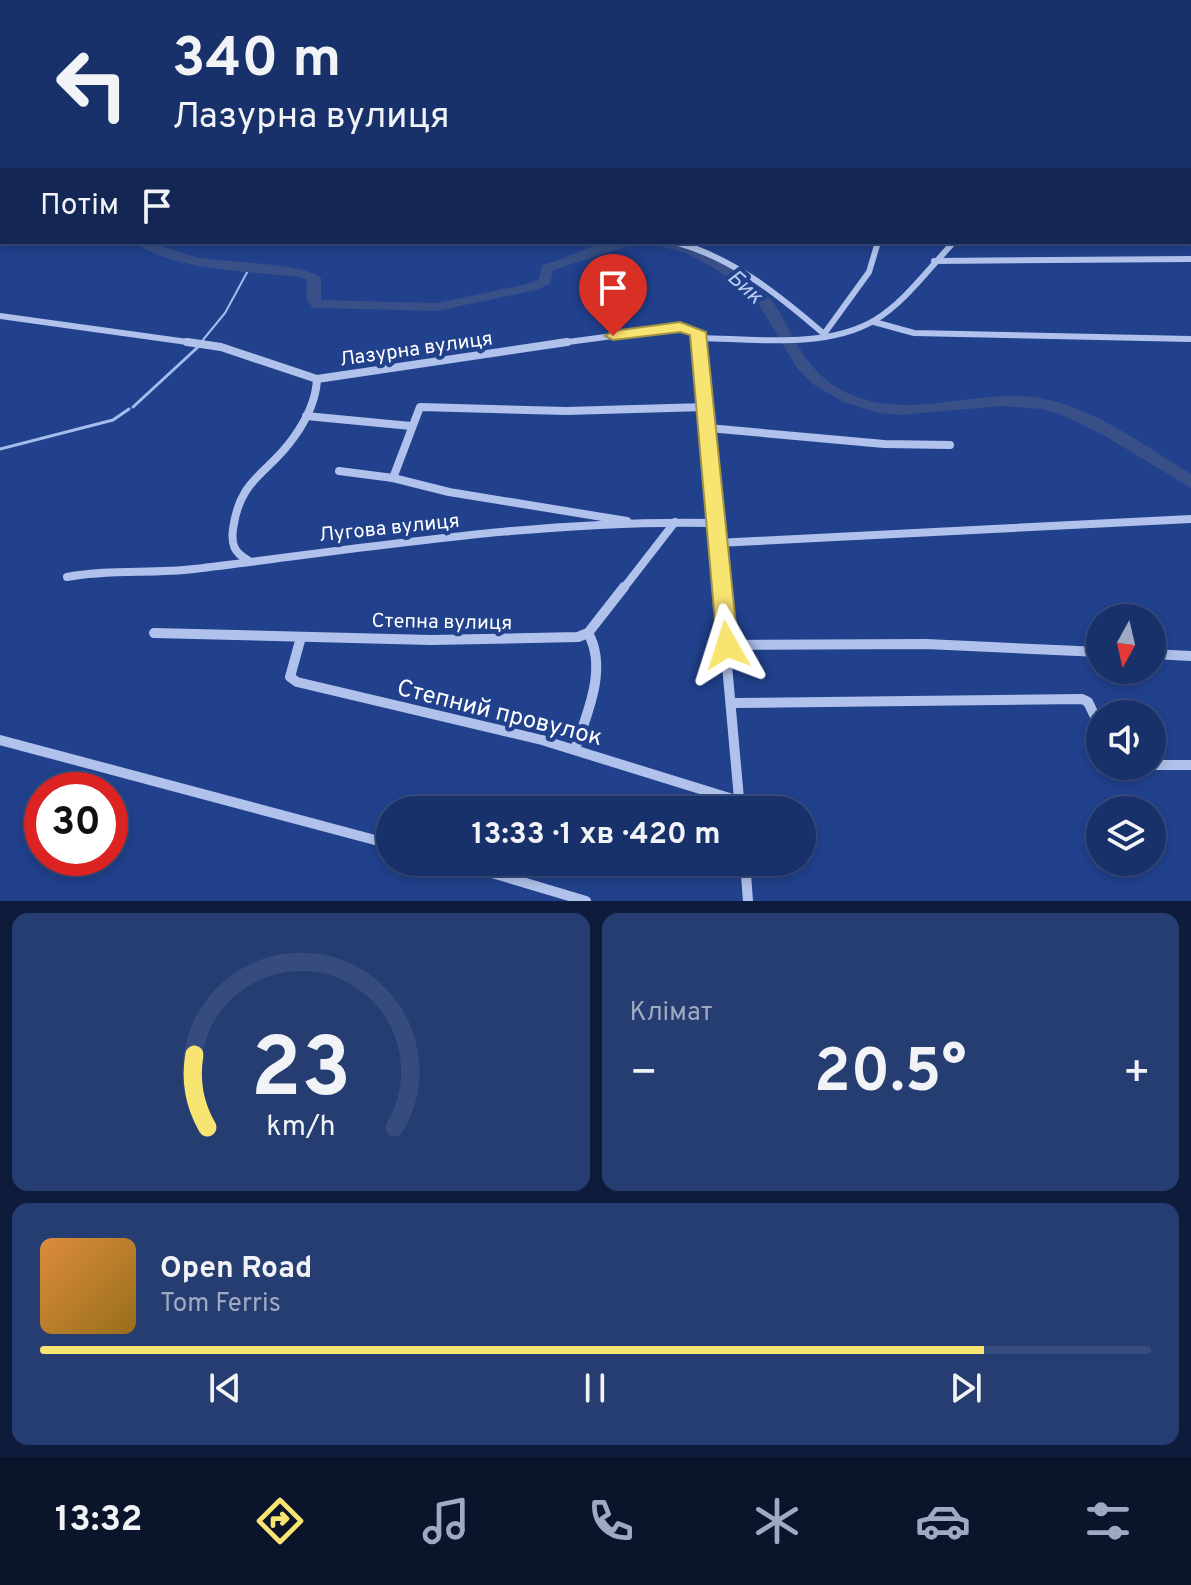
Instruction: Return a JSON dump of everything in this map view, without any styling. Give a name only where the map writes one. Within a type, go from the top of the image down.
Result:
[{"type":"street","points":[[596,0],[644,0]]},
{"type":"street","points":[[683,244],[702,249],[741,270],[824,334],[869,272],[877,244]]},
{"type":"street","points":[[952,244],[874,322],[914,333],[1191,339]]},
{"type":"street","points":[[934,261],[1191,259]]},
{"type":"street","name":"Лазурна вулиця","points":[[0,316],[221,347],[317,379],[680,327],[699,335],[766,339],[824,334],[874,322]]},
{"type":"street","points":[[699,335],[739,796]]},
{"type":"street","points":[[248,561],[238,556],[233,548],[236,502],[246,485],[294,438],[315,403],[317,379]]},
{"type":"street","points":[[393,478],[420,407],[566,411],[705,407]]},
{"type":"street","points":[[306,416],[411,426]]},
{"type":"street","points":[[708,428],[884,444],[950,445]]},
{"type":"street","points":[[339,471],[581,510],[636,523]]},
{"type":"street","points":[[717,543],[1191,519]]},
{"type":"street","points":[[575,749],[590,703],[598,651],[588,633],[675,522]]},
{"type":"street","name":"Лугова вулиця","points":[[67,577],[89,572],[160,574],[358,547],[636,523],[716,523]]},
{"type":"street","name":"Степна вулиця","points":[[154,633],[564,640],[588,633]]},
{"type":"street","name":"Степний провулок","points":[[301,637],[290,677],[297,682],[457,718],[575,749],[713,796]]},
{"type":"street","points":[[727,645],[926,644],[1086,651]]},
{"type":"street","points":[[1166,655],[1191,656]]},
{"type":"street","points":[[733,703],[833,703],[892,699],[1086,701]]},
{"type":"street","points":[[0,740],[376,840]]},
{"type":"street","points":[[1166,765],[1191,765]]},
{"type":"street","points":[[502,876],[586,901]]},
{"type":"street","points":[[746,876],[748,901]]},
{"type":"waterway","name":"Бик","points":[[146,244],[198,261],[302,273],[314,278],[313,298],[317,304],[437,307],[531,287],[545,281],[547,268],[618,244]]},
{"type":"waterway","name":"Бик","points":[[668,244],[705,257],[760,295],[802,365],[838,394],[859,403],[900,410],[1001,401],[1043,404],[1088,420],[1191,482]]},
{"type":"waterway","points":[[202,341],[225,313],[250,267]]},
{"type":"waterway","points":[[133,407],[198,347]]},
{"type":"waterway","points":[[0,449],[113,420],[129,409]]},
{"type":"route","points":[[613,336],[680,327],[698,332],[727,645]]}]
